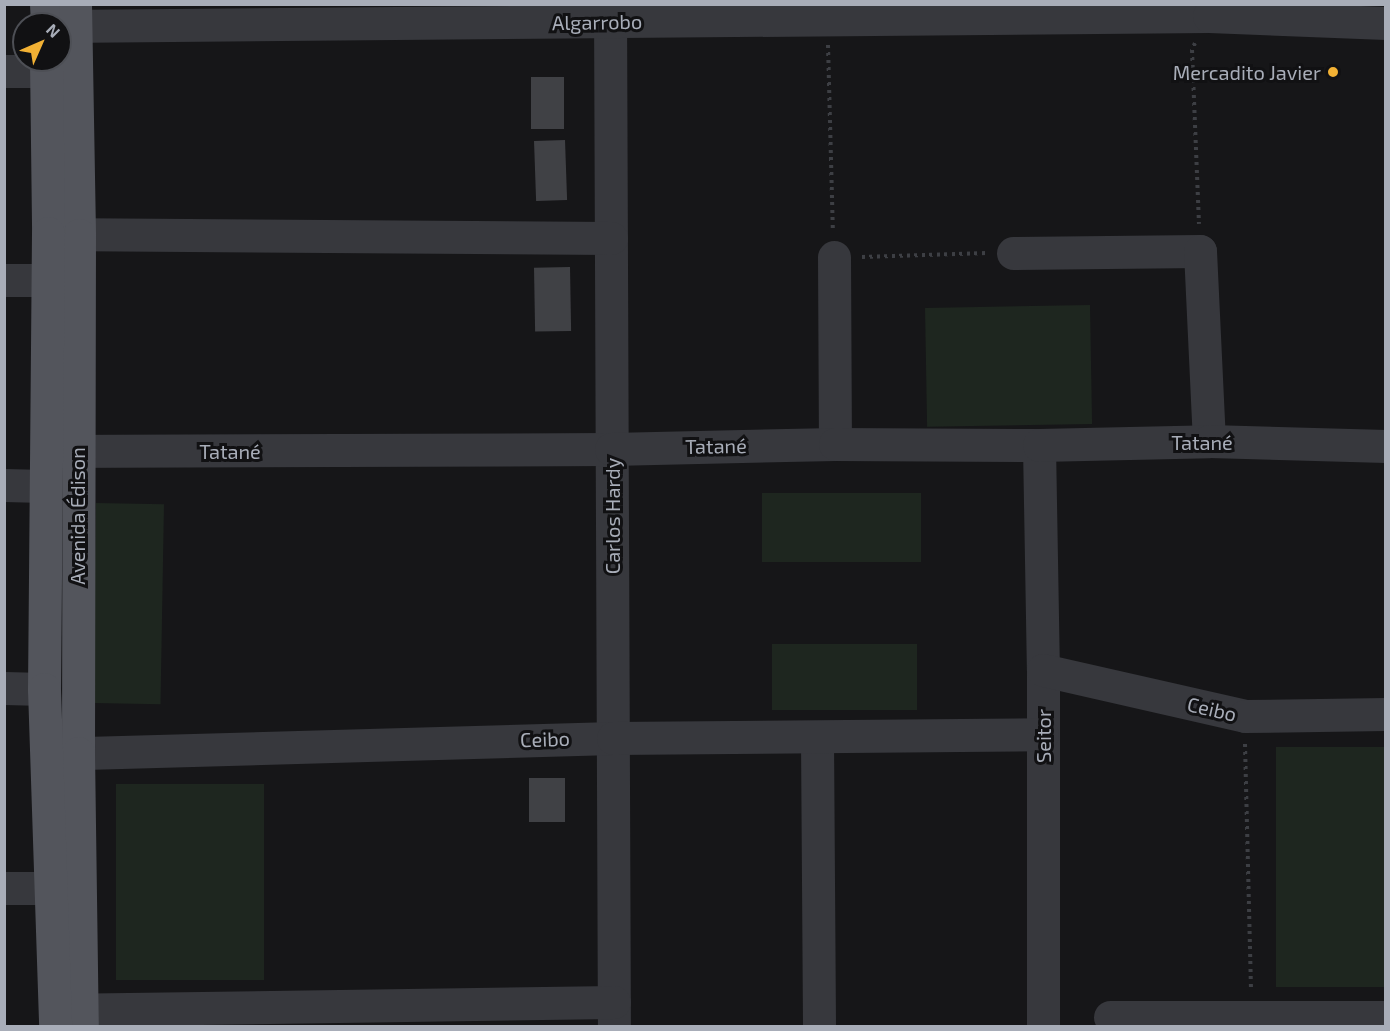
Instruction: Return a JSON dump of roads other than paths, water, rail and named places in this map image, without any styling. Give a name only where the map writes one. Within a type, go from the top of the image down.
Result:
[{"type":"main road","name":"Avenida Édison","points":[[47,72],[63,234],[47,280],[61,451],[44,486],[44,689],[62,754],[51,888],[69,1018]]},
{"type":"main road","name":"Avenida Édison","points":[[64,72],[62,754],[69,1018]]},
{"type":"street","name":"Algarrobo","points":[[72,20],[827,11],[1209,10],[1386,23]]},
{"type":"street","name":"Carlos Hardy","points":[[610,14],[614,1014]]},
{"type":"street","points":[[63,234],[611,238]]},
{"type":"street","points":[[1013,253],[1200,251],[1209,441]]},
{"type":"street","points":[[834,257],[836,444]]},
{"type":"street","points":[[4,280],[47,280]]},
{"type":"street","name":"Tatané","points":[[61,451],[611,449],[836,444],[1039,445],[1209,441],[1386,446]]},
{"type":"street","name":"Seitor","points":[[1039,445],[1043,670],[1043,1026]]},
{"type":"street","points":[[4,485],[44,486]]},
{"type":"street","name":"Ceibo","points":[[1043,670],[1245,717],[1386,714]]},
{"type":"street","points":[[4,688],[44,689]]},
{"type":"street","name":"Ceibo","points":[[62,754],[612,738],[817,738],[1042,734]]},
{"type":"street","points":[[817,738],[819,1026]]},
{"type":"street","points":[[4,888],[51,888]]},
{"type":"street","points":[[69,1018],[614,1014]]},
{"type":"street","points":[[1110,1017],[1386,1017]]},
{"type":"place","name":"Mercadito Javier","points":[[1333,72]]}]
